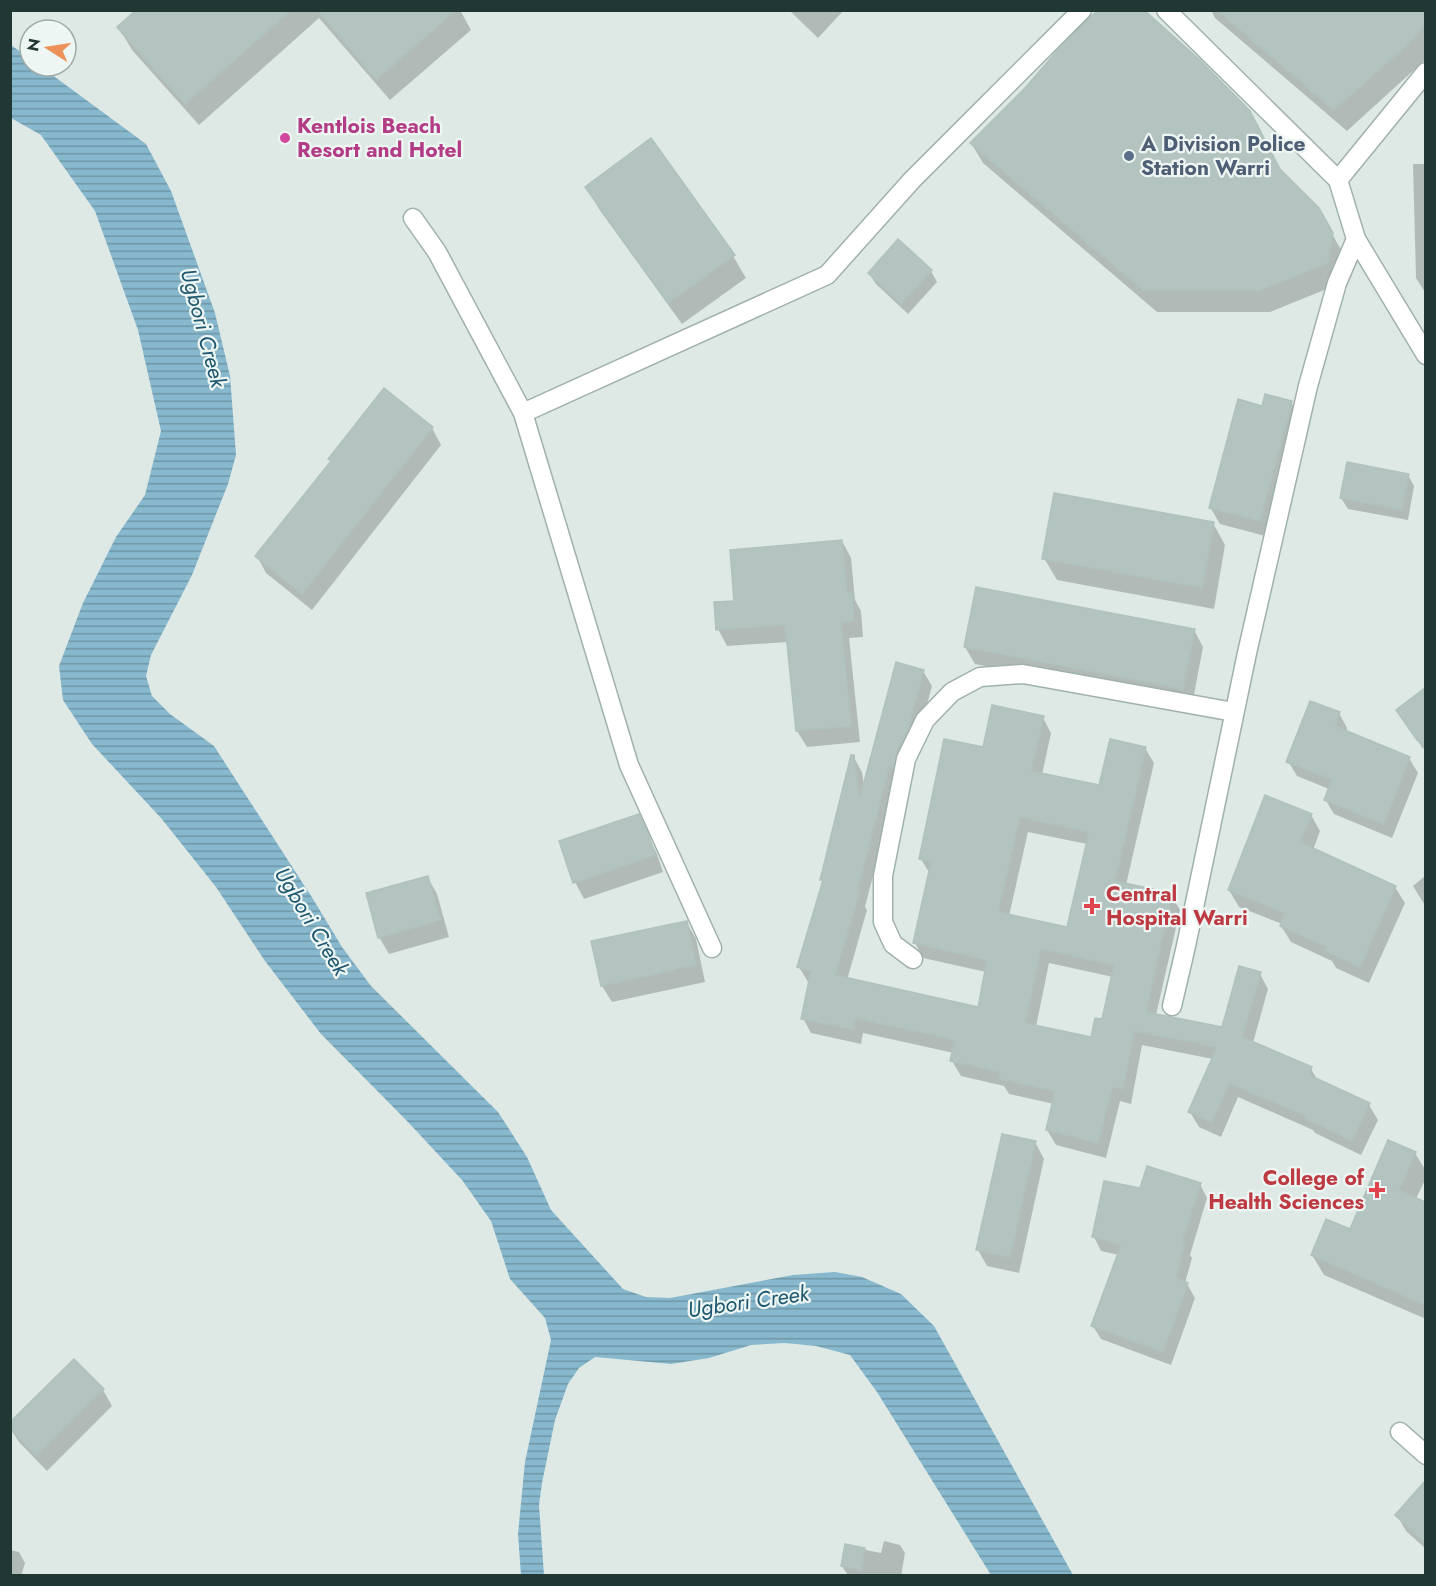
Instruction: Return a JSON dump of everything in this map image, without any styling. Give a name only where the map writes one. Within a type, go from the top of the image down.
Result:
[{"type":"street","points":[[523,413],[827,275],[912,180],[1082,10]]},
{"type":"street","points":[[1166,10],[1338,180],[1356,239],[1425,355]]},
{"type":"street","points":[[1338,180],[1425,72]]},
{"type":"street","points":[[413,218],[437,252],[523,413],[629,765],[712,948]]},
{"type":"street","points":[[1172,1006],[1234,712],[1308,386],[1337,283],[1356,239]]},
{"type":"street","points":[[913,958],[892,944],[883,922],[883,876],[906,759],[925,720],[952,692],[980,677],[1023,674],[1234,712]]},
{"type":"street","points":[[1400,1432],[1425,1455]]},
{"type":"water","name":"Ugbori Creek","points":[[11,45],[18,50],[18,78],[56,78],[146,144],[171,191],[215,313],[230,376],[236,455],[228,484],[192,575],[151,655],[146,676],[152,696],[170,714],[214,746],[342,947],[371,986],[498,1112],[527,1157],[551,1210],[623,1289],[646,1297],[670,1298],[793,1275],[835,1272],[862,1277],[901,1294],[934,1326],[1073,1575],[991,1575],[877,1392],[850,1355],[816,1346],[785,1343],[751,1345],[709,1358],[671,1364],[595,1357],[579,1368],[568,1384],[555,1420],[542,1483],[539,1505],[544,1575],[521,1575],[518,1534],[525,1462],[551,1340],[545,1318],[510,1279],[491,1221],[462,1180],[321,1034],[265,961],[216,887],[161,818],[92,744],[63,700],[59,666],[83,603],[116,537],[145,495],[161,431],[138,330],[95,211],[41,135],[11,118]]},
{"type":"building","points":[[136,10],[291,10],[185,104],[117,27]]},
{"type":"building","points":[[317,10],[456,10],[376,80]]},
{"type":"building","name":"A Division Police Station Warri","points":[[1099,10],[1144,10],[1200,60],[1250,111],[1280,169],[1319,208],[1333,233],[1328,263],[1258,291],[1144,291],[970,143]]},
{"type":"building","points":[[1217,10],[1425,10],[1425,25],[1407,45],[1334,110]]},
{"type":"building","points":[[651,138],[735,255],[668,303],[585,187]]},
{"type":"building","points":[[898,239],[932,270],[901,304],[868,273]]},
{"type":"building","points":[[384,388],[433,427],[302,594],[255,556],[331,461],[328,459]]},
{"type":"building","points":[[1265,394],[1292,401],[1260,521],[1209,508],[1238,399],[1262,406]]},
{"type":"building","points":[[1347,462],[1409,474],[1402,510],[1340,498]]},
{"type":"building","points":[[1054,493],[1214,522],[1202,588],[1042,559]]},
{"type":"building","points":[[842,540],[847,593],[852,593],[854,621],[841,622],[851,726],[796,731],[785,625],[716,630],[714,602],[734,601],[730,550]]},
{"type":"building","points":[[976,587],[1195,629],[1183,689],[964,647]]},
{"type":"building","points":[[896,662],[924,670],[908,729],[896,754],[893,768],[889,767],[857,893],[859,894],[835,975],[978,1007],[987,960],[913,943],[931,862],[919,859],[944,739],[983,747],[992,705],[1044,716],[1031,771],[1099,785],[1110,739],[1146,747],[1115,881],[1172,893],[1146,1012],[1222,1027],[1239,966],[1261,972],[1242,1037],[1312,1067],[1309,1075],[1370,1103],[1352,1141],[1305,1118],[1306,1116],[1229,1083],[1212,1122],[1188,1112],[1217,1047],[1134,1031],[1123,1089],[1112,1087],[1098,1143],[1046,1130],[1055,1091],[999,1079],[1000,1072],[950,1061],[955,1040],[855,1018],[853,1029],[801,1019],[811,971],[797,967],[823,880],[820,880],[851,755],[854,755],[859,801]],"holes":[[[1020,817],[1089,832],[1067,927],[998,912]],[[1041,949],[1114,965],[1102,1019],[1095,1018],[1091,1037],[1025,1023]]]},
{"type":"building","points":[[1425,688],[1425,749],[1396,710]]},
{"type":"building","points":[[1310,701],[1340,712],[1335,726],[1410,757],[1384,824],[1324,800],[1332,779],[1286,762]]},
{"type":"building","points":[[1265,795],[1312,814],[1300,842],[1396,886],[1360,967],[1325,951],[1327,947],[1280,926],[1285,913],[1228,890]]},
{"type":"building","points":[[639,814],[655,855],[573,883],[559,841]]},
{"type":"building","points":[[428,876],[440,920],[378,938],[366,893]]},
{"type":"building","points":[[687,921],[696,965],[601,986],[591,941]]},
{"type":"building","points":[[1002,1134],[1036,1141],[1010,1257],[976,1250]]},
{"type":"building","points":[[1388,1140],[1416,1152],[1399,1190],[1425,1202],[1425,1305],[1311,1255],[1326,1219],[1350,1229]]},
{"type":"building","points":[[1147,1166],[1201,1183],[1182,1242],[1185,1243],[1176,1278],[1188,1283],[1163,1352],[1091,1326],[1121,1245],[1092,1237],[1104,1181],[1140,1188]]},
{"type":"building","points":[[74,1359],[104,1389],[36,1455],[10,1429],[10,1422]]},
{"type":"building","points":[[1425,1481],[1425,1543],[1395,1515]]},
{"type":"building","points":[[845,1544],[865,1548],[861,1570],[841,1566]]},
{"type":"place","name":"Kentlois Beach Resort and Hotel","points":[[285,138]]},
{"type":"place","name":"A Division Police Station Warri","points":[[1129,156]]},
{"type":"place","name":"Central Hospital Warri","points":[[1092,906]]},
{"type":"place","name":"College of Health Sciences","points":[[1377,1190]]}]
